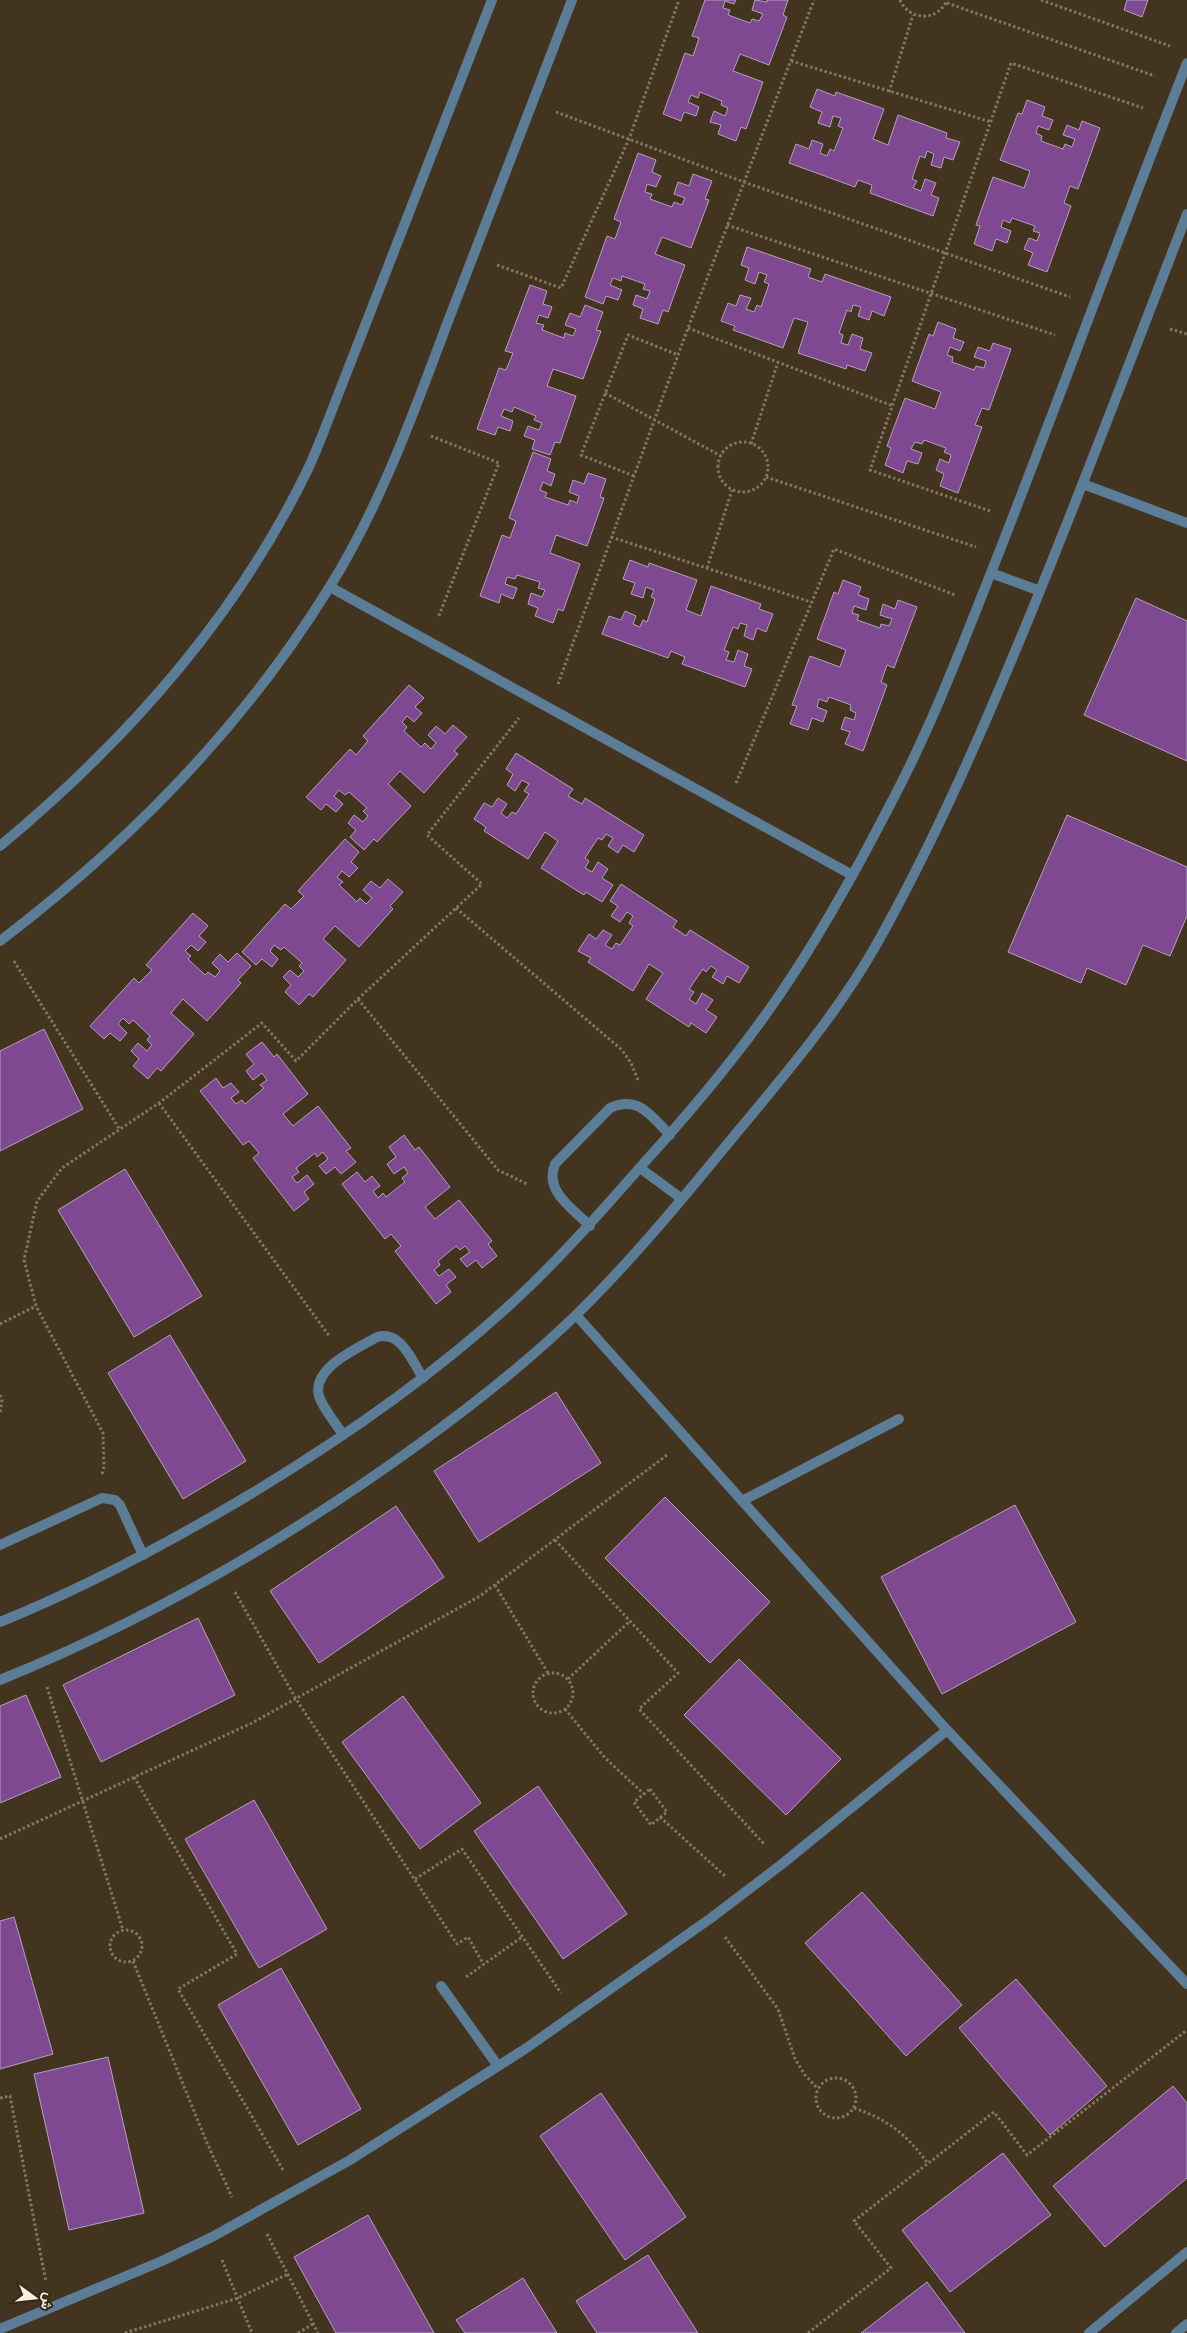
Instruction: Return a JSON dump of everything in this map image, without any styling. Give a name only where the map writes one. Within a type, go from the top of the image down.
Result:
[{"type":"street","points":[[0,846],[42,811],[137,719],[184,664],[228,606],[266,546],[304,477],[329,418],[492,0]]},
{"type":"street","points":[[1,941],[94,865],[180,782],[282,660],[330,587],[383,489],[572,0]]},
{"type":"street","points":[[1,1619],[76,1590],[144,1555],[213,1516],[343,1435],[423,1378],[530,1286],[590,1226],[736,1056],[778,997],[818,935],[893,800],[916,750],[979,604],[1187,63]]},
{"type":"street","points":[[0,1680],[40,1664],[144,1616],[224,1572],[315,1516],[420,1444],[512,1372],[576,1315],[629,1260],[682,1199],[821,1028],[872,952],[900,900],[975,746],[1084,484],[1187,214]]},
{"type":"street","points":[[1084,484],[1187,523]]},
{"type":"street","points":[[991,573],[1040,591]]},
{"type":"street","points":[[330,587],[852,875]]},
{"type":"street","points":[[590,1226],[554,1191],[552,1172],[555,1164],[610,1108],[627,1102],[642,1108],[670,1135]]},
{"type":"street","points":[[640,1168],[682,1199]]},
{"type":"street","points":[[576,1315],[947,1730],[1187,1984]]},
{"type":"street","points":[[343,1435],[320,1397],[318,1382],[327,1369],[377,1337],[391,1336],[402,1344],[423,1378]]},
{"type":"street","points":[[742,1501],[899,1420]]},
{"type":"street","points":[[0,1545],[96,1499],[108,1498],[120,1505],[144,1555]]},
{"type":"street","points":[[0,2328],[212,2237],[296,2192],[350,2160],[576,2014],[711,1918],[782,1864],[947,1730]]},
{"type":"street","points":[[443,1989],[498,2066]]},
{"type":"street","points":[[1089,2333],[1187,2252]]},
{"type":"street","points":[[1176,2333],[1187,2324]]},
{"type":"path","points":[[473,257],[561,288],[629,139],[679,0]]},
{"type":"path","points":[[549,708],[688,328],[814,0]]},
{"type":"path","points":[[900,0],[906,10],[913,15],[923,17],[941,10],[947,1],[1179,84]]},
{"type":"path","points":[[1041,0],[1178,48]]},
{"type":"path","points":[[889,92],[913,15]]},
{"type":"path","points":[[791,61],[991,122]]},
{"type":"path","points":[[1012,519],[870,470],[1012,63],[1167,116]]},
{"type":"path","points":[[532,104],[744,182],[1094,306]]},
{"type":"path","points":[[727,225],[1079,343]]},
{"type":"path","points":[[688,328],[893,406]]},
{"type":"path","points":[[634,476],[581,455],[628,335],[678,355]]},
{"type":"path","points":[[751,444],[778,362]]},
{"type":"path","points":[[605,393],[721,456]]},
{"type":"path","points":[[408,427],[499,463],[428,642]]},
{"type":"path","points":[[734,444],[751,444],[764,453],[767,461],[766,477],[760,485],[752,490],[742,492],[732,490],[726,486],[718,472],[721,456],[726,449],[734,444]]},
{"type":"path","points":[[766,477],[998,554]]},
{"type":"path","points":[[707,568],[732,490]]},
{"type":"path","points":[[612,537],[811,602]]},
{"type":"path","points":[[726,806],[834,548],[979,604]]},
{"type":"path","points":[[96,1499],[104,1467],[103,1433],[36,1306],[24,1260],[37,1201],[62,1168],[159,1103],[262,1023],[296,1061],[358,999],[482,884],[427,835],[534,700]]},
{"type":"path","points":[[456,908],[622,1050],[637,1077],[642,1108]]},
{"type":"path","points":[[1,941],[120,1130]]},
{"type":"path","points":[[358,999],[498,1170],[528,1184],[554,1191]]},
{"type":"path","points":[[159,1103],[345,1358]]},
{"type":"path","points":[[0,1324],[36,1306]]},
{"type":"path","points":[[0,1395],[2,1400],[0,1414]]},
{"type":"path","points":[[0,1839],[252,1723],[480,1596],[688,1440]]},
{"type":"path","points":[[555,1540],[678,1673],[639,1709],[782,1864]]},
{"type":"path","points":[[224,1572],[296,1699],[457,1944],[468,1936],[484,1965]]},
{"type":"path","points":[[495,1585],[548,1673]]},
{"type":"path","points":[[568,1679],[630,1621]]},
{"type":"path","points":[[40,1664],[123,1930]]},
{"type":"path","points":[[548,1673],[562,1674],[568,1679],[574,1695],[565,1709],[549,1712],[541,1708],[535,1701],[535,1684],[540,1677],[548,1673]]},
{"type":"path","points":[[565,1709],[605,1758],[644,1794]]},
{"type":"path","points":[[134,1777],[237,1954],[178,1989],[296,2192]]},
{"type":"path","points":[[650,1789],[668,1812],[660,1818],[651,1825],[634,1802],[650,1789]]},
{"type":"path","points":[[660,1818],[744,1893]]},
{"type":"path","points":[[415,1878],[462,1849],[576,2014]]},
{"type":"path","points":[[711,1918],[778,2009],[795,2058],[804,2075],[818,2088]]},
{"type":"path","points":[[123,1930],[132,1931],[139,1937],[142,1946],[140,1955],[133,1961],[123,1962],[115,1958],[110,1951],[110,1942],[115,1934],[123,1930]]},
{"type":"path","points":[[443,1989],[484,1965],[522,1937]]},
{"type":"path","points":[[133,1961],[206,2143],[243,2220]]},
{"type":"path","points":[[808,2333],[891,2268],[854,2221],[994,2112],[1027,2155],[1187,2030]]},
{"type":"path","points":[[835,2078],[845,2080],[853,2087],[856,2098],[854,2108],[847,2116],[837,2118],[827,2116],[819,2109],[816,2099],[818,2088],[825,2081],[835,2078]]},
{"type":"path","points":[[0,2098],[10,2096],[51,2307]]},
{"type":"path","points":[[854,2108],[889,2122],[917,2148],[928,2164]]},
{"type":"path","points":[[256,2214],[318,2333]]},
{"type":"path","points":[[212,2237],[252,2333]]},
{"type":"path","points":[[124,2333],[238,2298],[288,2274]]},
{"type":"path","points":[[298,2333],[313,2324]]},
{"type":"building","points":[[705,0],[736,0],[734,4],[725,1],[723,8],[730,10],[728,15],[750,23],[752,19],[759,21],[763,14],[752,10],[755,0],[767,2],[767,0],[788,0],[783,15],[787,17],[769,65],[740,54],[733,71],[763,82],[746,129],[741,127],[736,141],[718,134],[721,125],[710,122],[714,111],[725,116],[728,108],[721,105],[722,101],[700,92],[698,98],[691,95],[688,102],[699,107],[696,116],[684,112],[681,121],[663,114],[685,53],[693,56],[699,38],[692,36]]},
{"type":"building","points":[[1127,0],[1148,0],[1142,17],[1124,10]]},
{"type":"building","points":[[817,89],[835,96],[836,92],[884,109],[873,139],[888,145],[898,115],[947,133],[946,138],[960,142],[953,160],[944,157],[941,168],[931,165],[934,154],[927,151],[925,158],[920,156],[912,179],[917,181],[913,188],[921,191],[925,179],[936,183],[931,195],[939,198],[933,216],[870,193],[872,185],[858,180],[855,187],[789,163],[796,144],[809,149],[812,140],[823,144],[820,153],[827,156],[830,149],[834,151],[843,128],[838,126],[841,118],[833,116],[830,127],[818,123],[822,112],[810,107]]},
{"type":"building","points":[[1027,100],[1045,107],[1042,116],[1053,120],[1049,130],[1038,126],[1036,133],[1042,136],[1041,141],[1063,149],[1065,144],[1072,147],[1075,139],[1063,135],[1067,125],[1079,130],[1082,121],[1100,128],[1078,189],[1070,186],[1064,203],[1071,206],[1047,272],[1028,265],[1033,253],[1024,249],[1029,238],[1037,241],[1040,233],[1033,231],[1035,226],[1012,218],[1010,223],[1003,220],[1001,227],[1011,231],[1007,243],[996,239],[992,251],[974,244],[980,226],[976,225],[993,177],[1024,188],[1030,171],[1000,160],[1018,113],[1022,114]]},
{"type":"building","points":[[638,153],[656,160],[652,172],[661,176],[656,187],[647,184],[645,192],[652,194],[650,199],[672,207],[674,202],[682,205],[685,198],[674,194],[678,182],[689,186],[693,174],[712,181],[705,199],[709,200],[691,248],[662,237],[655,254],[685,265],[668,312],[663,310],[658,324],[640,318],[643,309],[633,305],[636,295],[647,299],[650,291],[643,289],[645,284],[622,276],[621,281],[613,278],[610,285],[622,290],[618,300],[606,296],[603,304],[585,297],[607,236],[615,239],[621,222],[614,219]]},
{"type":"building","points":[[747,247],[811,269],[808,277],[822,282],[825,274],[891,297],[884,316],[872,311],[869,320],[858,316],[861,307],[853,305],[851,312],[847,310],[839,333],[843,335],[841,343],[848,345],[852,334],[863,338],[860,349],[872,353],[865,371],[847,365],[846,369],[798,353],[808,322],[794,318],[783,348],[733,330],[735,326],[721,321],[728,303],[736,306],[740,295],[751,298],[746,309],[754,312],[757,305],[761,307],[769,284],[764,282],[767,275],[759,272],[755,284],[745,280],[749,268],[741,265]]},
{"type":"building","points":[[530,285],[547,291],[543,304],[552,307],[548,318],[539,315],[536,323],[544,325],[542,330],[564,338],[565,333],[573,336],[576,329],[565,325],[570,313],[580,317],[585,305],[603,312],[596,330],[601,331],[583,379],[553,369],[547,386],[576,396],[560,443],[555,442],[550,455],[532,449],[535,440],[524,436],[528,426],[539,430],[542,423],[534,420],[536,416],[514,407],[512,412],[504,409],[501,416],[513,421],[510,431],[498,427],[495,435],[477,429],[499,368],[506,370],[513,353],[505,351]]},
{"type":"building","points":[[938,322],[956,329],[953,338],[964,342],[960,351],[950,347],[947,355],[953,357],[952,362],[974,370],[976,366],[984,368],[986,361],[974,357],[978,347],[990,351],[993,343],[1011,349],[989,410],[982,408],[975,425],[982,427],[958,493],[940,486],[944,474],[936,470],[940,459],[949,463],[951,455],[944,452],[946,448],[924,440],[922,444],[915,442],[911,449],[922,453],[918,464],[907,461],[903,473],[885,465],[891,448],[887,446],[905,398],[935,409],[941,392],[912,381],[929,334],[933,336]]},
{"type":"building","points":[[533,452],[551,459],[547,471],[555,474],[551,486],[543,482],[540,490],[547,493],[545,497],[568,505],[570,500],[577,503],[579,496],[569,492],[573,480],[584,484],[588,473],[606,479],[600,497],[604,498],[587,546],[556,535],[550,553],[580,564],[563,611],[558,609],[553,623],[535,616],[538,608],[528,604],[531,593],[542,597],[545,590],[538,588],[540,582],[517,575],[515,579],[507,577],[505,584],[517,588],[513,599],[501,594],[499,603],[480,596],[502,535],[510,538],[516,521],[509,518]]},
{"type":"building","points":[[630,560],[648,567],[649,563],[697,580],[686,610],[701,616],[711,586],[761,604],[759,609],[773,614],[766,632],[757,628],[753,640],[744,636],[747,625],[740,623],[738,629],[733,627],[724,650],[729,652],[726,660],[734,662],[738,650],[748,654],[744,666],[752,669],[745,687],[682,664],[685,657],[671,651],[668,658],[602,634],[609,616],[621,620],[625,611],[636,616],[633,624],[640,627],[643,620],[647,622],[655,599],[651,597],[654,590],[646,587],[643,598],[631,594],[635,583],[623,579]]},
{"type":"building","points":[[843,580],[861,587],[858,595],[869,599],[866,610],[854,606],[852,613],[859,615],[857,620],[880,628],[881,624],[889,626],[892,619],[880,615],[883,604],[895,609],[898,600],[917,607],[894,668],[887,665],[881,682],[887,685],[863,751],[845,744],[850,732],[841,729],[845,717],[854,720],[856,713],[850,710],[851,705],[829,697],[827,702],[819,699],[817,707],[827,711],[823,722],[812,718],[808,730],[790,724],[797,706],[792,705],[810,656],[840,667],[846,650],[817,639],[834,592],[838,594]]},
{"type":"building","points":[[1136,598],[1187,621],[1187,761],[1084,715]]},
{"type":"building","points":[[409,685],[424,698],[415,707],[422,713],[414,722],[407,716],[402,722],[407,727],[404,731],[421,747],[425,743],[431,749],[436,743],[428,735],[436,726],[445,734],[453,725],[467,737],[454,751],[458,754],[424,793],[400,771],[388,784],[411,806],[377,842],[374,839],[364,850],[350,837],[356,830],[348,823],[354,815],[363,822],[368,816],[363,811],[367,808],[349,792],[345,795],[339,790],[334,796],[343,804],[336,812],[326,804],[321,810],[306,797],[350,749],[356,755],[368,741],[363,736]]},
{"type":"building","points":[[516,753],[573,789],[568,796],[582,804],[585,798],[644,835],[634,852],[623,845],[618,853],[608,846],[613,838],[606,834],[602,840],[598,838],[585,858],[589,861],[585,868],[592,872],[598,862],[608,869],[602,878],[613,885],[602,902],[586,892],[584,895],[541,868],[558,841],[545,832],[528,859],[484,831],[486,827],[474,819],[484,803],[492,807],[498,798],[507,804],[501,813],[507,818],[512,812],[516,814],[529,794],[524,791],[529,784],[522,780],[515,791],[507,785],[513,774],[506,769]]},
{"type":"building","points":[[1067,815],[1187,867],[1187,916],[1170,956],[1143,945],[1126,985],[1087,968],[1081,983],[1008,952]]},
{"type":"building","points":[[345,839],[359,852],[351,862],[358,868],[349,877],[342,871],[337,877],[343,882],[339,885],[357,902],[360,898],[366,904],[372,898],[363,890],[371,881],[380,888],[388,879],[403,892],[390,906],[393,909],[359,947],[335,926],[323,939],[346,960],[313,997],[309,994],[299,1005],[285,992],[291,985],[283,977],[290,970],[298,977],[304,971],[299,966],[302,963],[284,947],[281,950],[274,945],[270,951],[278,959],[272,967],[262,959],[256,965],[242,952],[285,904],[291,909],[304,896],[298,891]]},
{"type":"building","points":[[621,884],[677,921],[673,927],[686,936],[690,930],[749,967],[739,983],[727,976],[723,984],[712,977],[717,970],[711,966],[706,972],[703,969],[689,989],[694,992],[689,999],[696,1004],[702,993],[713,1000],[706,1010],[717,1017],[706,1033],[691,1023],[689,1027],[646,999],[663,973],[649,964],[633,991],[588,962],[591,958],[578,951],[589,934],[596,939],[603,930],[612,935],[605,945],[612,949],[616,943],[620,945],[633,926],[629,923],[633,916],[627,912],[620,922],[611,916],[618,906],[610,901]]},
{"type":"building","points":[[193,913],[208,926],[199,936],[206,942],[198,951],[191,945],[185,951],[191,956],[188,959],[205,975],[208,972],[215,977],[220,971],[212,963],[220,954],[228,962],[237,953],[251,966],[238,980],[241,983],[207,1021],[183,999],[171,1013],[194,1034],[161,1071],[157,1068],[148,1079],[133,1066],[139,1059],[131,1051],[138,1043],[147,1051],[152,1045],[147,1040],[150,1036],[133,1020],[129,1024],[123,1018],[118,1024],[127,1033],[120,1041],[110,1033],[104,1039],[90,1026],[134,978],[139,983],[152,970],[146,965]]},
{"type":"building","points":[[44,1029],[83,1109],[0,1151],[0,1051]]},
{"type":"building","points":[[262,1042],[274,1057],[277,1054],[308,1094],[283,1114],[293,1126],[318,1106],[351,1148],[346,1151],[356,1162],[341,1174],[335,1167],[326,1174],[319,1166],[328,1159],[323,1152],[317,1157],[315,1153],[296,1168],[299,1172],[292,1177],[297,1183],[307,1175],[314,1184],[304,1192],[309,1199],[294,1211],[253,1158],[259,1153],[249,1141],[243,1145],[200,1091],[216,1078],[223,1088],[231,1083],[239,1092],[231,1098],[236,1104],[242,1100],[245,1104],[264,1088],[260,1085],[267,1080],[262,1073],[253,1080],[246,1071],[254,1064],[246,1054]]},
{"type":"building","points":[[404,1135],[415,1150],[419,1147],[450,1187],[425,1207],[435,1219],[459,1200],[492,1241],[488,1244],[497,1256],[482,1268],[476,1260],[467,1267],[460,1259],[470,1252],[465,1246],[460,1250],[456,1246],[438,1261],[440,1265],[434,1270],[439,1276],[449,1269],[456,1277],[446,1285],[451,1292],[436,1304],[395,1251],[401,1246],[391,1234],[385,1239],[342,1184],[357,1172],[365,1182],[372,1176],[380,1186],[373,1191],[378,1198],[383,1193],[386,1197],[405,1182],[402,1178],[408,1173],[404,1167],[394,1174],[387,1164],[396,1157],[389,1147]]},
{"type":"building","points":[[125,1169],[202,1296],[134,1337],[58,1210]]},
{"type":"building","points":[[170,1335],[246,1461],[183,1499],[108,1373]]},
{"type":"building","points":[[556,1392],[601,1463],[479,1542],[434,1471]]},
{"type":"building","points":[[665,1497],[770,1602],[710,1663],[605,1558]]},
{"type":"building","points":[[1015,1505],[1076,1622],[942,1694],[881,1577]]},
{"type":"building","points":[[396,1506],[444,1577],[319,1663],[270,1591]]},
{"type":"building","points":[[198,1618],[235,1695],[101,1762],[63,1685]]},
{"type":"building","points":[[739,1659],[841,1759],[786,1815],[684,1715]]},
{"type":"building","points":[[26,1695],[61,1777],[0,1803],[0,1706]]},
{"type":"building","points":[[403,1696],[481,1803],[420,1849],[342,1742]]},
{"type":"building","points":[[538,1786],[627,1914],[563,1959],[474,1831]]},
{"type":"building","points":[[254,1800],[327,1929],[259,1968],[185,1839]]},
{"type":"building","points":[[862,1892],[962,2005],[906,2056],[805,1943]]},
{"type":"building","points":[[14,1917],[53,2054],[0,2069],[0,1921]]},
{"type":"building","points":[[281,1968],[361,2109],[298,2145],[218,2005]]},
{"type":"building","points":[[1016,1979],[1107,2086],[1050,2135],[959,2028]]},
{"type":"building","points":[[108,2057],[144,2213],[69,2230],[34,2074]]},
{"type":"building","points":[[1173,2086],[1187,2103],[1187,2178],[1105,2247],[1053,2186]]},
{"type":"building","points":[[601,2093],[686,2217],[625,2260],[540,2136]]},
{"type":"building","points":[[1003,2153],[1051,2215],[950,2292],[902,2230]]},
{"type":"building","points":[[368,2215],[434,2333],[336,2333],[294,2257]]},
{"type":"building","points":[[648,2255],[698,2333],[597,2333],[576,2301]]},
{"type":"building","points":[[523,2278],[557,2333],[465,2333],[456,2320]]},
{"type":"building","points":[[927,2282],[965,2333],[861,2333]]}]
